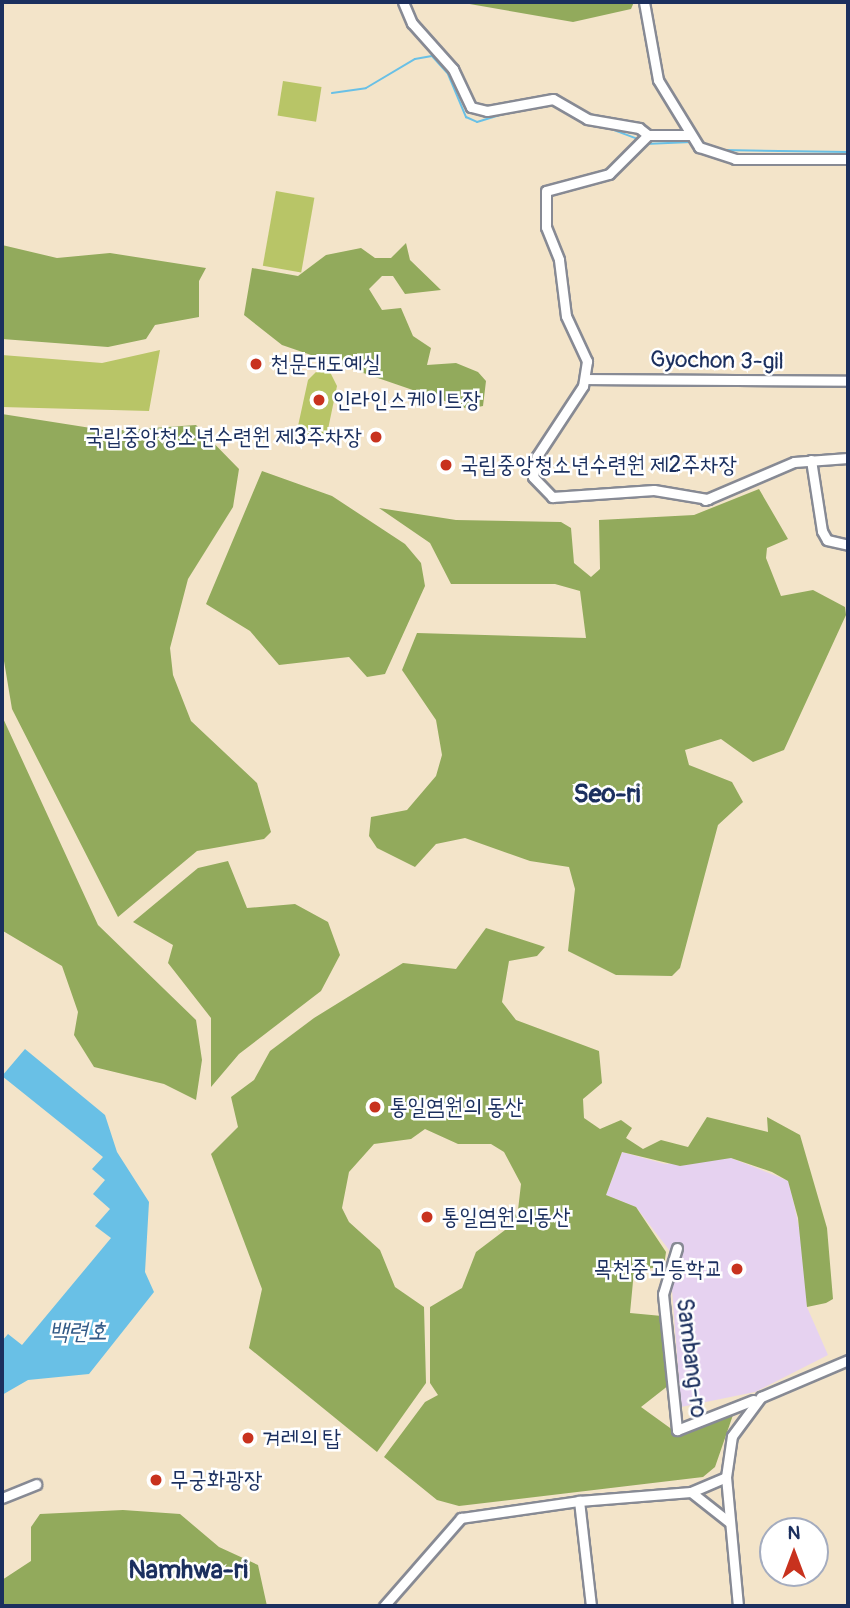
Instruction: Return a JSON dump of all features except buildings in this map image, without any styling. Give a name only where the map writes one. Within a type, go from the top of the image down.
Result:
[{"type":"street","points":[[402,2],[412,23],[453,69],[471,107],[487,111],[552,99],[587,118],[639,128],[645,140]]},
{"type":"street","points":[[645,2],[658,80],[694,140]]},
{"type":"street","points":[[848,159],[735,159],[694,140],[645,140],[609,174],[546,191],[546,227],[559,260],[566,316],[585,353],[585,379],[533,464],[541,490],[552,497],[654,490],[707,500],[811,460],[848,458]]},
{"type":"street","name":"Gyochon 3-gil","points":[[585,379],[848,382]]},
{"type":"street","points":[[811,460],[822,531],[827,540],[848,545]]},
{"type":"street","name":"Sambang-ro","points":[[677,1248],[663,1293],[677,1430],[848,1360]]},
{"type":"street","name":"Sambang-ro","points":[[738,1606],[726,1477],[732,1436],[761,1397]]},
{"type":"street","points":[[384,1606],[461,1518],[579,1500],[691,1492],[726,1477]]},
{"type":"street","points":[[2,1498],[36,1483]]},
{"type":"street","points":[[691,1492],[707,1499],[729,1523]]},
{"type":"street","points":[[579,1500],[591,1606]]},
{"type":"shaded area","name":"목천중고등학교","points":[[622,1152],[665,1164],[731,1158],[789,1181],[804,1250],[807,1307],[828,1355],[755,1392],[681,1407],[669,1250],[636,1207],[606,1195]]},
{"type":"green space","points":[[458,2],[634,2],[631,9],[573,22]]},
{"type":"green space","points":[[283,81],[322,87],[316,122],[278,116]]},
{"type":"green space","points":[[276,191],[314,198],[301,273],[263,266]]},
{"type":"green space","points":[[406,243],[410,260],[441,290],[405,294],[393,276],[382,276],[369,289],[382,310],[401,308],[413,336],[431,348],[427,365],[456,363],[478,372],[486,381],[483,406],[468,409],[282,345],[244,315],[252,268],[298,276],[326,255],[361,248],[375,258],[391,258]]},
{"type":"green space","points":[[2,245],[57,258],[110,253],[206,268],[199,281],[199,317],[155,325],[146,339],[108,347],[2,339]]},
{"type":"green space","points":[[160,350],[149,411],[2,407],[2,355],[102,363]]},
{"type":"green space","name":"인라인스케이트장","points":[[316,372],[330,372],[337,386],[327,434],[311,443],[298,426],[308,380]]},
{"type":"green space","points":[[2,414],[110,431],[196,425],[239,469],[233,507],[188,579],[170,648],[173,675],[191,721],[257,783],[271,832],[264,839],[197,851],[118,917],[12,709],[2,649]]},
{"type":"green space","points":[[262,471],[332,496],[405,544],[421,563],[425,586],[385,674],[367,677],[349,657],[279,665],[250,631],[206,604]]},
{"type":"green space","points":[[759,489],[788,539],[767,548],[766,558],[781,596],[813,590],[845,607],[846,615],[784,750],[753,762],[721,739],[685,750],[689,765],[732,782],[743,802],[718,825],[680,968],[672,976],[616,975],[568,951],[575,889],[569,867],[530,861],[465,838],[436,844],[415,867],[377,848],[369,836],[371,817],[407,810],[436,776],[442,755],[436,720],[402,670],[417,633],[586,638],[580,591],[555,584],[451,584],[430,543],[379,508],[456,520],[561,522],[571,528],[574,563],[591,577],[600,569],[599,520],[694,515]]},
{"type":"green space","points":[[2,716],[98,925],[196,1020],[202,1060],[196,1100],[164,1084],[94,1067],[74,1035],[78,1012],[62,966],[3,931]]},
{"type":"green space","points":[[228,861],[247,908],[295,904],[328,922],[340,955],[321,991],[239,1054],[211,1087],[211,1018],[168,963],[173,945],[133,922],[198,868]]},
{"type":"green space","points":[[486,928],[545,947],[537,956],[509,961],[502,1002],[516,1020],[599,1051],[602,1083],[583,1099],[584,1118],[600,1129],[621,1120],[632,1128],[626,1138],[643,1149],[661,1140],[688,1147],[707,1117],[768,1132],[767,1117],[800,1135],[827,1228],[833,1299],[826,1303],[807,1307],[798,1218],[788,1181],[772,1172],[731,1158],[680,1166],[622,1152],[606,1195],[636,1207],[666,1252],[664,1266],[634,1271],[630,1313],[662,1316],[669,1385],[641,1407],[677,1433],[733,1415],[715,1467],[703,1477],[459,1506],[437,1500],[384,1457],[425,1402],[438,1395],[430,1383],[430,1307],[462,1288],[476,1252],[509,1227],[518,1210],[521,1184],[504,1152],[491,1144],[458,1144],[425,1129],[411,1139],[374,1144],[349,1172],[342,1208],[349,1222],[380,1250],[395,1287],[424,1307],[426,1383],[377,1452],[249,1348],[262,1289],[211,1154],[238,1127],[231,1097],[254,1080],[270,1051],[314,1018],[403,963],[456,969]]},
{"type":"green space","points":[[123,1510],[180,1514],[219,1547],[258,1565],[267,1606],[2,1606],[2,1580],[31,1561],[31,1527],[40,1514]]},
{"type":"water","name":"백련호","points":[[25,1049],[105,1115],[117,1152],[149,1202],[145,1272],[154,1292],[89,1374],[28,1380],[2,1395],[2,1341],[8,1334],[22,1345],[111,1238],[95,1226],[110,1209],[93,1194],[105,1180],[92,1169],[103,1157],[2,1076]]},
{"type":"waterway","points":[[332,93],[366,88],[415,59],[432,56],[448,74],[466,117],[477,122],[516,110]]},
{"type":"waterway","points":[[566,112],[638,139]]},
{"type":"waterway","points":[[645,144],[691,142]]},
{"type":"waterway","points":[[700,142],[716,149]]},
{"type":"waterway","points":[[722,150],[848,152]]},
{"type":"place","name":"천문대도예실","points":[[256,364]]},
{"type":"place","name":"인라인스케이트장","points":[[319,400]]},
{"type":"place","name":"국립중앙청소년수련원 제3주차장","points":[[376,437]]},
{"type":"place","name":"국립중앙청소년수련원 제2주차장","points":[[446,465]]},
{"type":"place","name":"통일염원의 동산","points":[[375,1107]]},
{"type":"place","name":"통일염원의동산","points":[[427,1217]]},
{"type":"place","name":"목천중고등학교","points":[[737,1269]]},
{"type":"place","name":"겨레의 탑","points":[[248,1438]]},
{"type":"place","name":"무궁화광장","points":[[156,1480]]},
{"type":"district","name":"Seo-ri","points":[[607,795]]},
{"type":"district","name":"Namhwa-ri","points":[[188,1571]]}]
